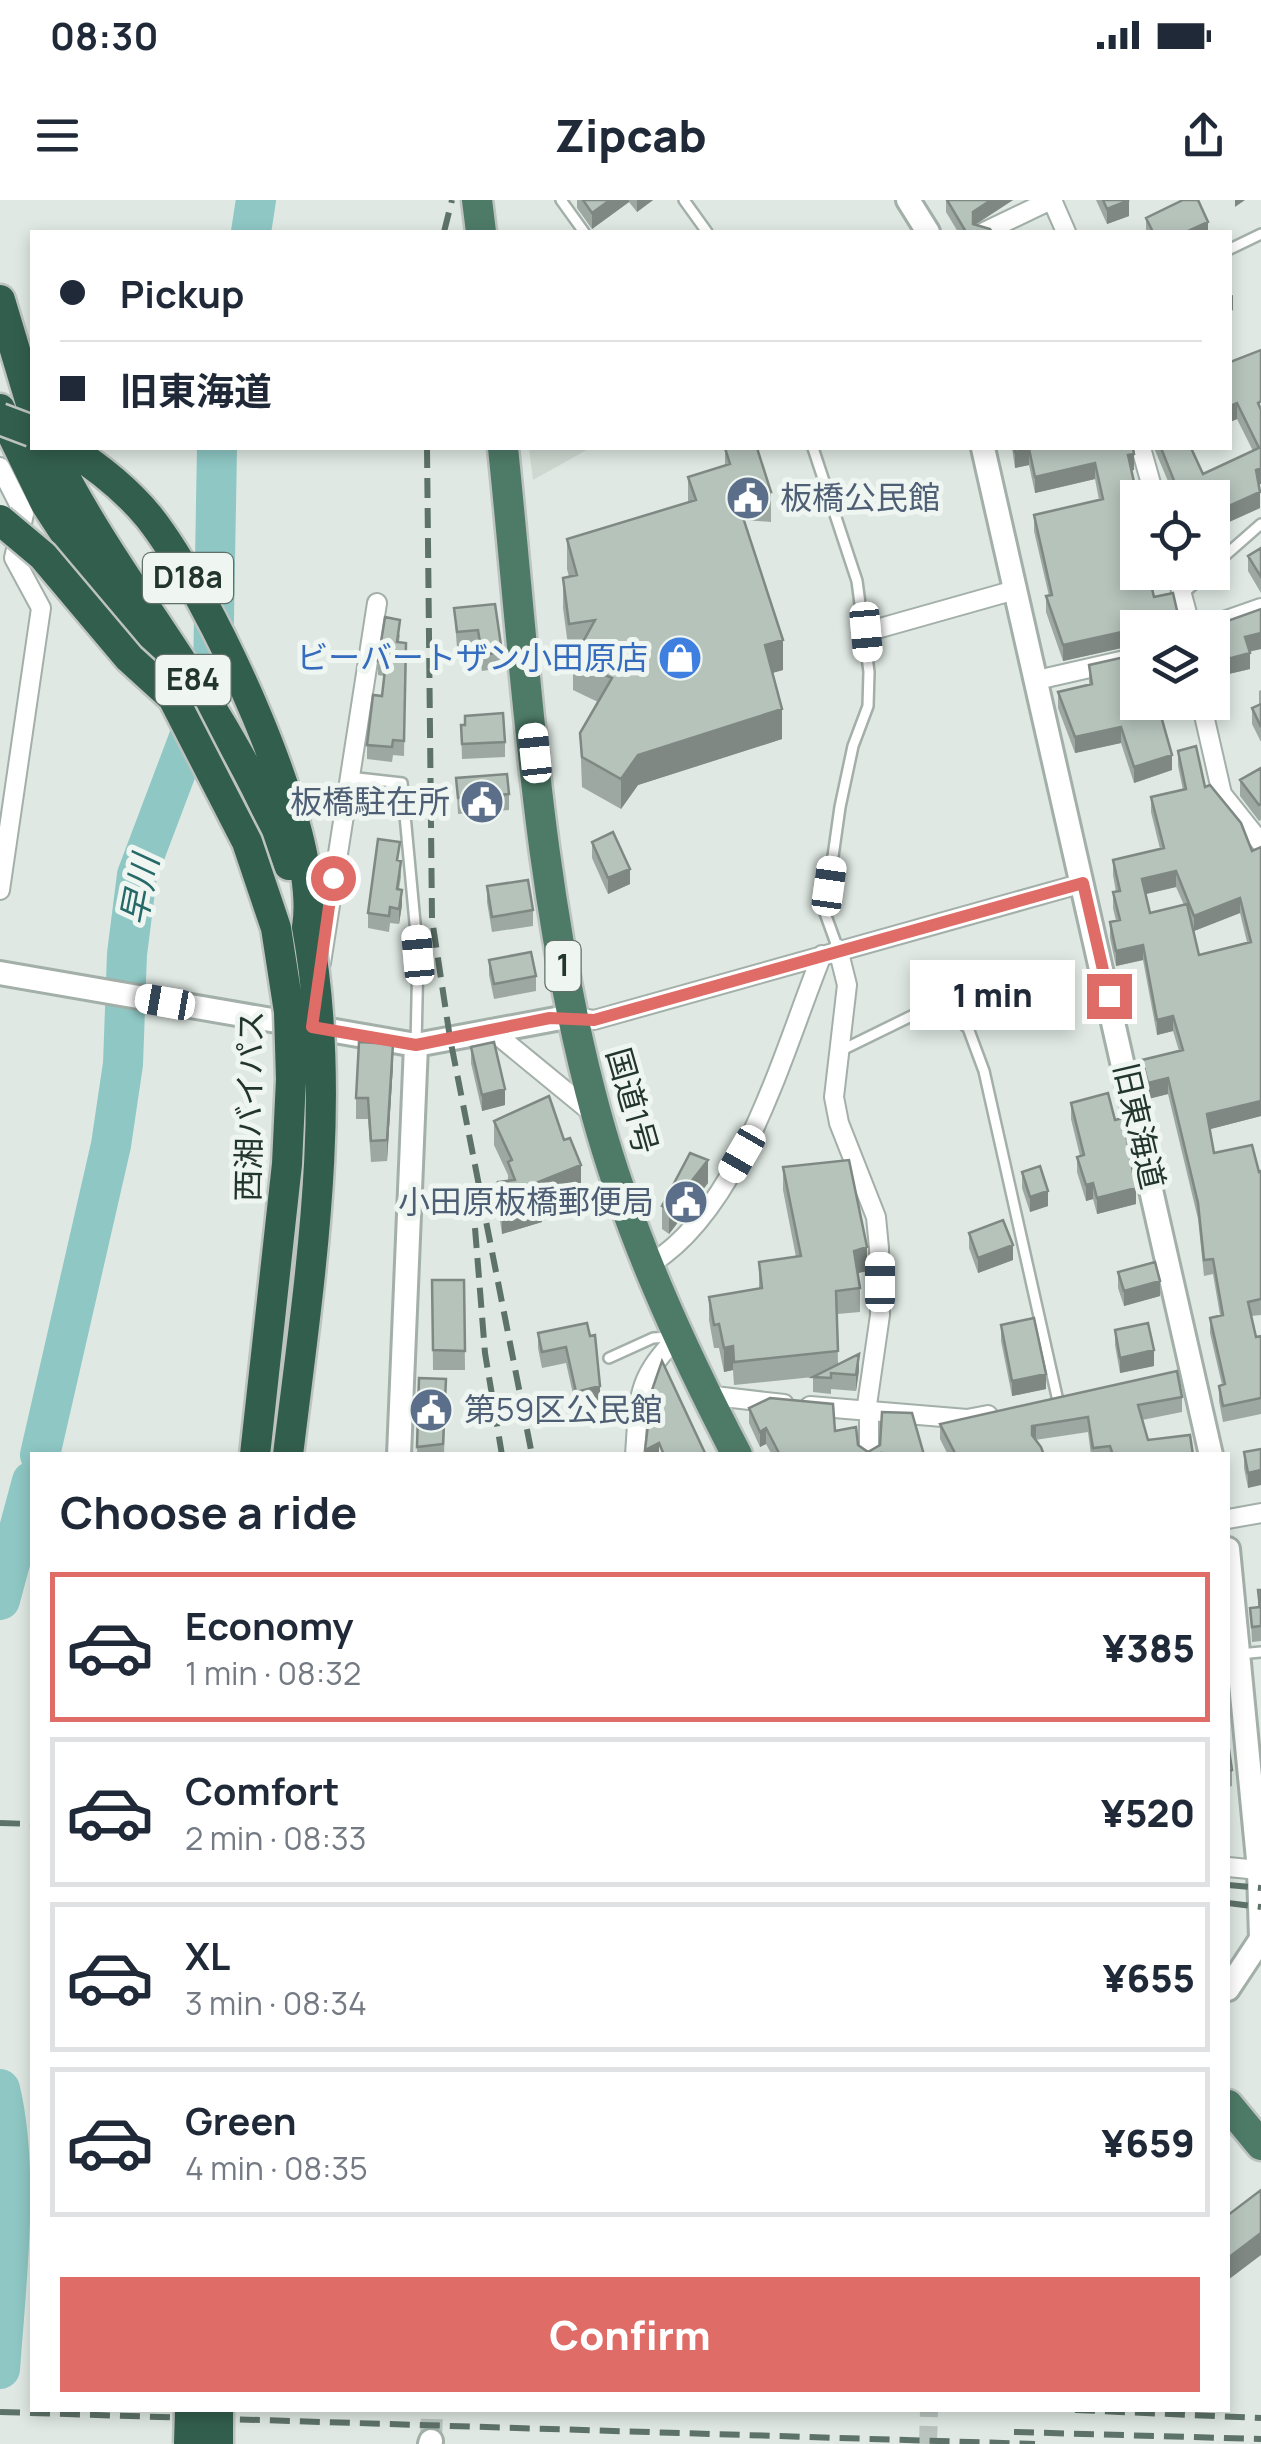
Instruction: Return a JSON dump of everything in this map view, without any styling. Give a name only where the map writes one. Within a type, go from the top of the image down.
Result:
[{"type":"highway","points":[[477,200],[481,230]]},
{"type":"highway","points":[[0,300],[30,400]]},
{"type":"highway","name":"西湘バイパス","points":[[0,409],[54,515],[173,698],[211,765],[253,857],[276,928],[290,1012],[287,1164],[255,1452]]},
{"type":"highway","points":[[0,420],[30,430]]},
{"type":"highway","name":"西湘バイパス","points":[[51,450],[249,776],[284,851],[307,926],[320,1032],[319,1152],[288,1452]]},
{"type":"highway","name":"D18a","points":[[71,450],[110,477],[147,516],[207,613],[291,810],[307,866],[311,900],[307,926]]},
{"type":"highway","name":"国道1号","points":[[502,450],[551,895],[572,1016],[596,1117],[649,1265],[735,1452]]},
{"type":"highway","points":[[0,520],[44,556],[129,658],[173,698]]},
{"type":"highway","points":[[1230,2107],[1261,2144]]},
{"type":"highway","points":[[189,2444],[190,2412]]},
{"type":"highway","points":[[218,2412],[218,2444]]},
{"type":"street","points":[[908,200],[927,230]]},
{"type":"street","points":[[988,230],[1051,200],[1065,230]]},
{"type":"street","name":"旧東海道","points":[[983,450],[1083,883],[1184,1372],[1210,1452]]},
{"type":"street","points":[[1142,450],[1149,480]]},
{"type":"street","points":[[0,467],[24,514],[14,558],[42,608],[8,783],[0,890]]},
{"type":"street","points":[[866,632],[1015,590]]},
{"type":"street","points":[[1181,590],[1186,610]]},
{"type":"street","points":[[312,1027],[377,603]]},
{"type":"street","points":[[1230,619],[1261,608]]},
{"type":"street","points":[[1037,680],[1120,661]]},
{"type":"street","points":[[1206,720],[1222,794],[1261,843]]},
{"type":"street","points":[[6,974],[416,1045],[572,1016],[594,1020],[1083,883]]},
{"type":"street","points":[[830,952],[846,985],[836,1110],[876,1217],[879,1248],[880,1315],[867,1413],[868,1452]]},
{"type":"street","points":[[649,1265],[676,1249],[742,1154],[830,952]]},
{"type":"street","points":[[490,1030],[596,1117]]},
{"type":"street","points":[[399,1452],[416,1045]]},
{"type":"street","points":[[635,1452],[640,1394],[650,1364],[679,1336]]},
{"type":"street","points":[[706,1395],[867,1413],[967,1418],[1004,1412]]},
{"type":"street","points":[[1049,1403],[1078,1396]]},
{"type":"street","points":[[1230,1519],[1261,1513]]},
{"type":"street","points":[[1230,1559],[1250,1653],[1261,1939],[1230,1985]]},
{"type":"street","points":[[1230,1867],[1259,1870]]},
{"type":"lane","points":[[561,200],[583,230]]},
{"type":"lane","points":[[684,200],[706,230]]},
{"type":"lane","points":[[1232,248],[1261,234]]},
{"type":"lane","points":[[814,450],[857,581],[866,632],[868,706],[853,746],[840,807],[825,914],[830,952]]},
{"type":"lane","points":[[1230,552],[1261,524]]},
{"type":"lane","points":[[1182,595],[1187,590]]},
{"type":"lane","points":[[349,777],[402,782],[418,955],[416,1045]]},
{"type":"lane","points":[[838,1052],[938,1004],[968,1028],[995,1112],[1049,1403]]},
{"type":"lane","points":[[609,1358],[652,1338],[679,1336]]},
{"type":"shaded area","points":[[529,450],[586,450],[533,480]]},
{"type":"building","points":[[583,200],[610,200],[592,213]]},
{"type":"building","points":[[947,200],[991,200],[973,212],[973,224],[991,230],[965,230]]},
{"type":"building","points":[[1103,200],[1129,200],[1107,209]]},
{"type":"building","points":[[1183,200],[1198,200],[1208,222],[1190,230],[1152,230],[1146,218]]},
{"type":"building","points":[[1261,350],[1261,468],[1256,470],[1260,492],[1230,506],[1230,480],[1174,480],[1162,450],[1192,450],[1203,474],[1259,448],[1237,403],[1232,405],[1232,361]]},
{"type":"building","name":"ビーバートザン小田原店","points":[[726,450],[758,450],[771,492],[734,490],[783,640],[765,645],[782,709],[638,755],[621,779],[582,757],[580,733],[612,678],[573,660],[595,620],[569,624],[563,578],[577,575],[567,539],[696,500],[688,477],[730,464]]},
{"type":"building","points":[[1029,450],[1133,450],[1134,454],[1128,455],[1134,480],[1120,480],[1120,590],[1152,590],[1154,597],[1173,593],[1177,610],[1120,610],[1120,632],[1063,645],[1046,596],[1052,595],[1034,515],[1103,499],[1095,463],[1035,477]]},
{"type":"building","points":[[1261,548],[1261,577],[1248,556]]},
{"type":"building","points":[[495,604],[502,652],[482,655],[478,630],[457,632],[454,608]]},
{"type":"building","points":[[1261,609],[1261,633],[1245,637],[1250,653],[1230,658],[1230,620]]},
{"type":"building","points":[[385,617],[400,620],[397,642],[406,643],[404,741],[393,740],[392,747],[367,745],[373,695],[382,696],[386,661],[378,661]]},
{"type":"building","points":[[1120,658],[1120,720],[1162,720],[1172,755],[1134,767],[1121,727],[1075,737],[1058,692],[1092,684],[1089,665]]},
{"type":"building","points":[[1261,704],[1261,727],[1252,708]]},
{"type":"building","points":[[503,713],[505,742],[462,744],[461,725],[465,725],[465,716]]},
{"type":"building","points":[[1196,746],[1205,787],[1210,785],[1241,823],[1252,851],[1261,847],[1261,1101],[1207,1114],[1214,1153],[1252,1145],[1261,1171],[1261,1299],[1248,1302],[1256,1337],[1261,1336],[1261,1398],[1223,1406],[1219,1386],[1225,1384],[1210,1318],[1223,1315],[1213,1259],[1204,1260],[1198,1203],[1168,1078],[1148,1083],[1142,1060],[1183,1050],[1173,1016],[1157,1020],[1143,945],[1116,951],[1110,922],[1120,920],[1113,892],[1120,891],[1113,860],[1164,848],[1151,797],[1186,789],[1178,751]],"holes":[[[1176,871],[1194,916],[1240,898],[1251,942],[1199,955],[1187,904],[1150,913],[1142,879]]]},
{"type":"building","points":[[1261,768],[1261,804],[1259,805],[1240,780]]},
{"type":"building","points":[[507,774],[509,794],[458,798],[456,778]]},
{"type":"building","points":[[613,832],[630,869],[608,878],[592,842]]},
{"type":"building","points":[[378,839],[400,842],[397,889],[402,890],[399,909],[390,907],[389,916],[368,913]]},
{"type":"building","points":[[528,880],[533,910],[492,917],[487,886]]},
{"type":"building","points":[[531,952],[536,976],[494,984],[489,960]]},
{"type":"building","points":[[359,1042],[393,1044],[387,1140],[371,1141],[368,1098],[356,1098]]},
{"type":"building","points":[[494,1042],[505,1089],[482,1095],[471,1047]]},
{"type":"building","points":[[1108,1093],[1115,1120],[1123,1118],[1136,1188],[1097,1198],[1093,1183],[1086,1185],[1077,1157],[1084,1155],[1071,1103]]},
{"type":"building","points":[[549,1096],[564,1140],[570,1138],[581,1165],[536,1183],[542,1198],[502,1210],[498,1182],[515,1180],[508,1162],[512,1160],[494,1121]]},
{"type":"building","points":[[690,1153],[708,1160],[669,1210],[662,1206]]},
{"type":"building","points":[[849,1160],[867,1247],[854,1251],[860,1288],[836,1291],[838,1351],[734,1362],[733,1346],[724,1348],[719,1324],[714,1325],[709,1297],[762,1288],[759,1262],[801,1256],[783,1167]]},
{"type":"building","points":[[1040,1166],[1048,1191],[1030,1197],[1022,1172]]},
{"type":"building","points":[[1003,1220],[1013,1245],[978,1258],[969,1233]]},
{"type":"building","points":[[1155,1262],[1160,1281],[1124,1291],[1118,1272]]},
{"type":"building","points":[[432,1280],[464,1280],[465,1351],[433,1350]]},
{"type":"building","points":[[1034,1318],[1046,1374],[1012,1381],[1001,1325]]},
{"type":"building","points":[[587,1323],[590,1336],[595,1335],[600,1386],[576,1392],[566,1347],[542,1352],[538,1333]]},
{"type":"building","points":[[1148,1323],[1154,1350],[1120,1358],[1115,1330]]},
{"type":"building","points":[[859,1354],[856,1375],[831,1373],[831,1378],[813,1377]]},
{"type":"building","points":[[662,1361],[705,1452],[663,1452],[659,1443],[645,1450],[652,1390]]},
{"type":"building","points":[[1177,1371],[1182,1397],[1138,1405],[1148,1440],[1190,1435],[1193,1452],[1112,1452],[1110,1446],[1093,1448],[1088,1417],[1032,1426],[1032,1435],[1043,1452],[954,1452],[940,1424]]},
{"type":"building","points":[[419,1378],[446,1379],[443,1444],[417,1447]]},
{"type":"building","points":[[770,1398],[833,1404],[835,1431],[856,1427],[858,1445],[868,1452],[778,1452],[766,1428],[760,1432],[749,1408]]},
{"type":"building","points":[[882,1412],[912,1413],[923,1452],[868,1452],[880,1445]]},
{"type":"building","points":[[1261,1449],[1261,1470],[1248,1473],[1244,1452]]},
{"type":"building","points":[[1261,1590],[1261,1626],[1252,1627],[1250,1608],[1260,1607]]},
{"type":"building","points":[[1261,2190],[1261,2233],[1230,2256],[1230,2213]]},
{"type":"waterway","name":"早川","points":[[251,230],[256,200]]},
{"type":"waterway","name":"早川","points":[[41,1452],[111,1145],[123,1064],[127,954],[137,875],[213,674],[217,450]]},
{"type":"waterway","name":"早川","points":[[0,1600],[30,1488]]},
{"type":"waterway","name":"早川","points":[[0,2089],[10,2191],[0,2369]]},
{"type":"tunnel","points":[[431,2441],[432,2412]]},
{"type":"tunnel","points":[[928,2444],[929,2412]]},
{"type":"railway","points":[[444,230],[452,200]]},
{"type":"railway","points":[[427,450],[432,919],[450,1038],[531,1452]]},
{"type":"railway","points":[[475,1228],[485,1353],[502,1452]]},
{"type":"railway","points":[[0,1823],[30,1824]]},
{"type":"railway","points":[[1230,1885],[1261,1888]]},
{"type":"railway","points":[[1230,1903],[1261,1907]]},
{"type":"railway","points":[[0,2412],[1035,2444]]},
{"type":"railway","points":[[1122,2412],[1261,2418]]},
{"type":"railway","points":[[1014,2432],[1261,2439]]},
{"type":"place","name":"板橋公民館","points":[[748,498]]},
{"type":"place","name":"ビーバートザン小田原店","points":[[680,658]]},
{"type":"place","name":"板橋駐在所","points":[[482,802]]},
{"type":"place","name":"小田原板橋郵便局","points":[[686,1202]]},
{"type":"place","name":"第59区公民館","points":[[431,1410]]},
{"type":"route","points":[[333,878],[312,1027],[416,1045],[550,1018],[594,1020],[1083,883],[1109,996]]}]
